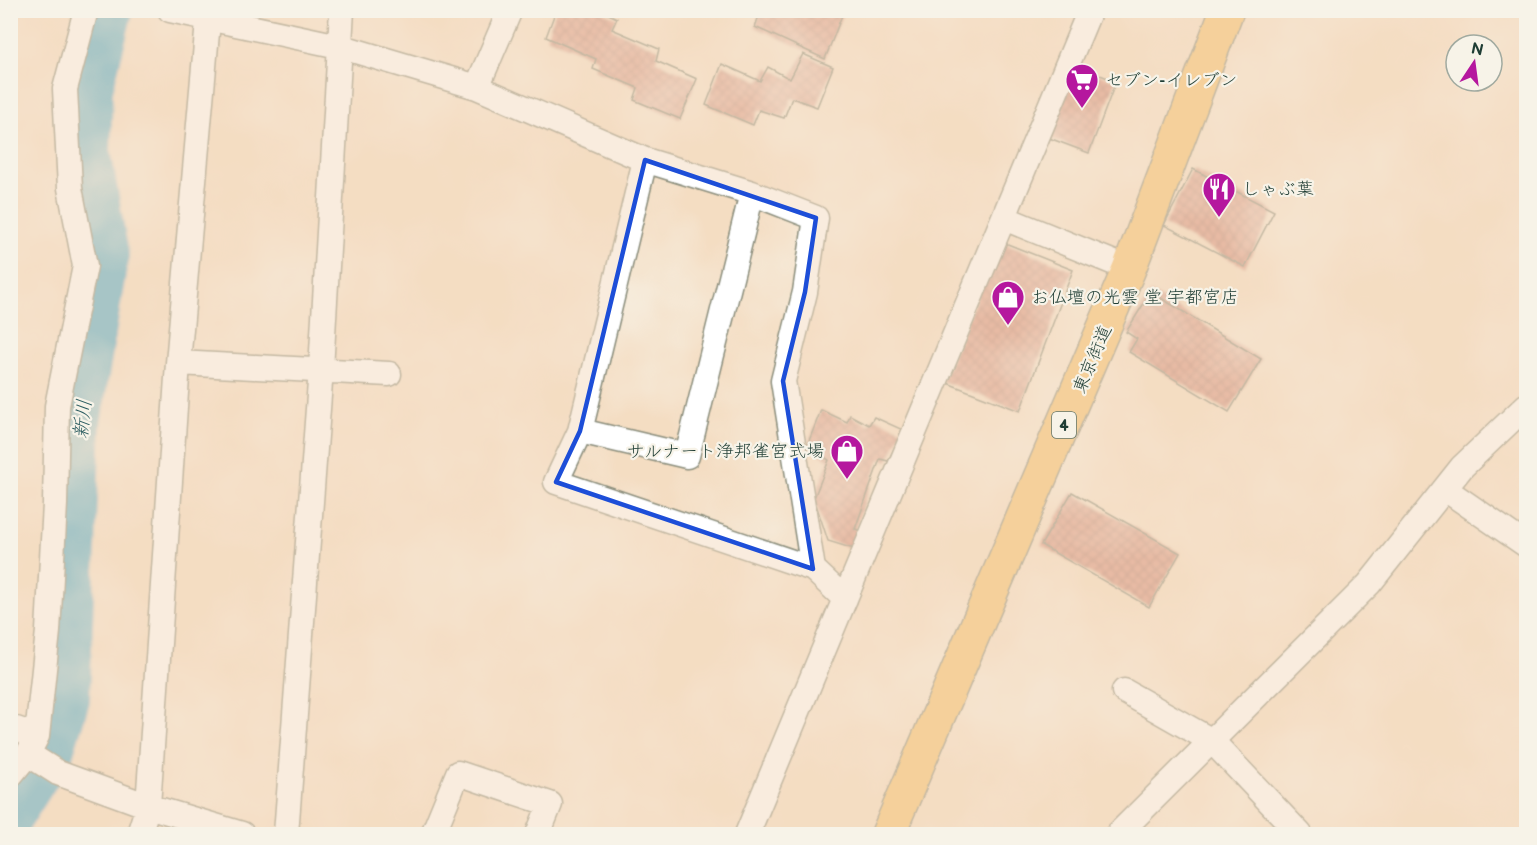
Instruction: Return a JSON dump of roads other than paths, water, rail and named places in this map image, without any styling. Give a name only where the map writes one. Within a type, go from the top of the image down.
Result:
[{"type":"highway","name":"東京街道","points":[[888,834],[1129,269],[1227,10]]},
{"type":"street","points":[[10,776],[34,750],[48,632],[55,504],[57,406],[85,266],[70,188],[65,89],[86,10]]},
{"type":"street","points":[[170,10],[208,14],[339,46],[477,87],[645,160],[752,193],[816,218],[805,292],[783,381],[813,569]]},
{"type":"street","points":[[286,834],[321,369],[342,10]]},
{"type":"street","points":[[477,87],[510,10]]},
{"type":"street","points":[[747,834],[1090,10]]},
{"type":"street","points":[[139,834],[148,806],[178,363],[208,14]]},
{"type":"street","points":[[645,160],[580,431],[556,482],[813,569],[845,598]]},
{"type":"street","points":[[580,431],[687,456],[752,193]]},
{"type":"street","points":[[1004,218],[1129,269]]},
{"type":"street","points":[[178,363],[389,374]]},
{"type":"street","points":[[1118,834],[1369,584],[1462,467],[1527,406]]},
{"type":"street","points":[[1445,489],[1527,544]]},
{"type":"street","points":[[1124,692],[1212,741],[1300,834]]},
{"type":"street","points":[[10,727],[58,773],[148,806],[242,834]]},
{"type":"street","points":[[433,834],[458,773],[550,804],[538,834]]},
{"type":"waterway","name":"新川","points":[[10,819],[51,754],[68,699],[79,423],[107,255],[89,151],[91,89],[111,10]]},
{"type":"place","name":"セブン-イレブン","points":[[1082,109]]},
{"type":"place","name":"しゃぶ葉","points":[[1219,218]]},
{"type":"place","name":"お仏壇の光雲 堂 宇都宮店","points":[[1008,326]]},
{"type":"place","name":"サルナート浄邦雀宮式場","points":[[847,480]]}]
